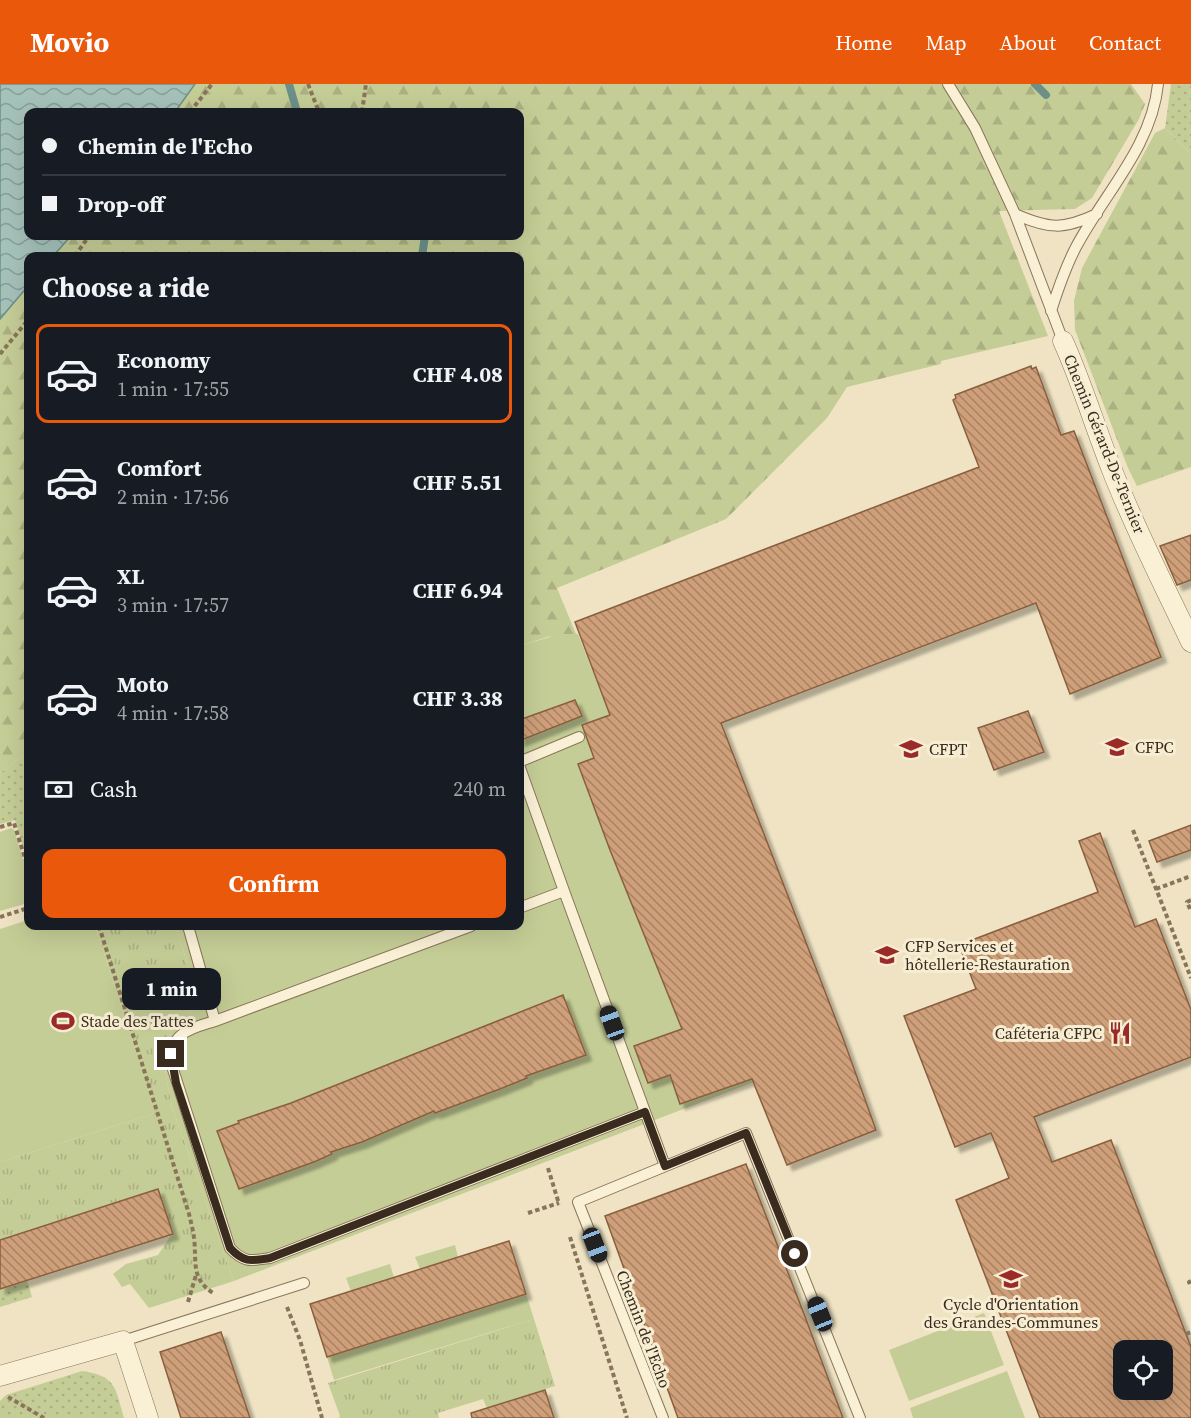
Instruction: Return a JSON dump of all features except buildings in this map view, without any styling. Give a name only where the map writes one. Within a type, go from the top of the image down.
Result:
[{"type":"street","name":"Chemin Gérard-De-Ternier","points":[[1063,341],[1079,377],[1112,471],[1191,642]]},
{"type":"street","points":[[0,1376],[123,1341],[148,1418]]},
{"type":"lane","name":"Chemin Gérard-De-Ternier","points":[[948,84],[975,129],[1015,214],[1063,341]]},
{"type":"lane","points":[[1051,311],[1062,276],[1077,245],[1147,132],[1158,84]]},
{"type":"lane","points":[[1015,214],[1034,222],[1053,226],[1074,225],[1097,214]]},
{"type":"lane","points":[[524,761],[579,737]]},
{"type":"lane","points":[[524,777],[665,1166]]},
{"type":"lane","points":[[524,906],[564,891]]},
{"type":"lane","points":[[189,930],[215,1021]]},
{"type":"lane","points":[[460,930],[215,1021],[187,1029],[180,1034],[173,1046],[171,1064],[230,1248],[238,1256],[250,1261],[270,1258],[645,1112]]},
{"type":"lane","name":"Chemin de l'Echo","points":[[663,1418],[578,1202],[746,1133],[860,1418]]},
{"type":"lane","points":[[123,1341],[304,1283]]},
{"type":"path","points":[[193,108],[212,84]]},
{"type":"path","points":[[308,84],[317,108]]},
{"type":"path","points":[[363,108],[366,84]]},
{"type":"path","points":[[0,354],[24,325]]},
{"type":"path","points":[[0,827],[14,823],[24,855]]},
{"type":"path","points":[[1133,830],[1191,978]]},
{"type":"path","points":[[1156,889],[1191,876]]},
{"type":"path","points":[[1191,900],[1187,902],[1191,911]]},
{"type":"path","points":[[0,917],[24,909]]},
{"type":"path","points":[[100,930],[189,1214],[194,1237],[196,1274],[202,1286],[219,1296],[242,1304]]},
{"type":"path","points":[[528,1213],[559,1203]]},
{"type":"path","points":[[1191,1281],[1189,1282],[1191,1287]]},
{"type":"path","points":[[280,1292],[300,1340],[322,1418]]},
{"type":"path","points":[[0,1392],[44,1418]]},
{"type":"green space","points":[[195,84],[1131,84],[1145,104],[1139,119],[1092,198],[1075,209],[999,211],[1048,336],[941,361],[941,364],[847,387],[827,418],[726,519],[557,588],[576,634],[547,637],[524,644],[524,252],[57,252],[67,240],[524,240],[524,108],[178,108]]},
{"type":"green space","points":[[1171,84],[1191,84],[1191,154],[1165,128]]},
{"type":"green space","points":[[1165,128],[1191,154],[1191,467],[1137,486],[1075,330],[1074,301],[1082,268],[1155,133]]},
{"type":"green space","points":[[24,291],[24,755],[0,773],[0,319]]},
{"type":"green space","points":[[560,634],[578,634],[754,1082],[234,1281],[172,1107],[161,1049],[172,1029],[186,1020],[193,1006],[194,987],[177,930],[524,930],[524,645]]},
{"type":"green space","points":[[24,755],[24,848],[15,820],[0,824],[0,773]]},
{"type":"green space","points":[[11,828],[14,830],[24,863],[24,904],[0,911],[0,832]]},
{"type":"green space","name":"Stade des Tattes","points":[[24,921],[24,930],[96,930],[156,1113],[0,1162],[0,929]]},
{"type":"green space","points":[[96,930],[177,930],[194,987],[193,1006],[186,1020],[172,1029],[161,1049],[172,1107],[234,1281],[149,1308],[130,1284],[122,1287],[113,1274],[126,1264],[158,1255],[172,1234],[158,1189],[0,1240],[0,1162],[156,1113]]},
{"type":"green space","points":[[455,1245],[458,1257],[420,1269],[415,1257]]},
{"type":"green space","points":[[390,1264],[394,1278],[351,1291],[346,1278]]},
{"type":"green space","points":[[27,1280],[32,1297],[0,1307],[0,1289]]},
{"type":"green space","points":[[526,1294],[534,1319],[334,1380],[327,1357]]},
{"type":"green space","points":[[984,1313],[1004,1365],[909,1401],[889,1350]]},
{"type":"green space","points":[[534,1319],[555,1386],[487,1408],[483,1399],[438,1413],[439,1418],[339,1418],[328,1383]]},
{"type":"green space","points":[[82,1371],[102,1376],[113,1385],[124,1418],[0,1418],[0,1401],[6,1395]]},
{"type":"green space","points":[[1007,1371],[1025,1418],[913,1418],[910,1408]]},
{"type":"water","points":[[0,84],[195,84],[178,108],[24,108],[24,240],[67,240],[57,252],[24,252],[24,291],[0,319]]},
{"type":"waterway","points":[[289,84],[296,108]]},
{"type":"waterway","points":[[1035,84],[1046,95]]},
{"type":"waterway","points":[[423,252],[424,240]]},
{"type":"place","name":"CFPC","points":[[1117,747]]},
{"type":"place","name":"CFPT","points":[[911,749]]},
{"type":"place","name":"CFP Services et hôtellerie-Restauration","points":[[887,955]]},
{"type":"place","name":"Stade des Tattes","points":[[63,1021]]},
{"type":"place","name":"Caféteria CFPC","points":[[1120,1033]]},
{"type":"place","name":"Cycle d'Orientation des Grandes-Communes","points":[[1011,1279]]},
{"type":"route","points":[[171,1054],[176,1083],[230,1248],[238,1256],[250,1261],[270,1258],[645,1112],[665,1166],[746,1133],[795,1254]]}]
